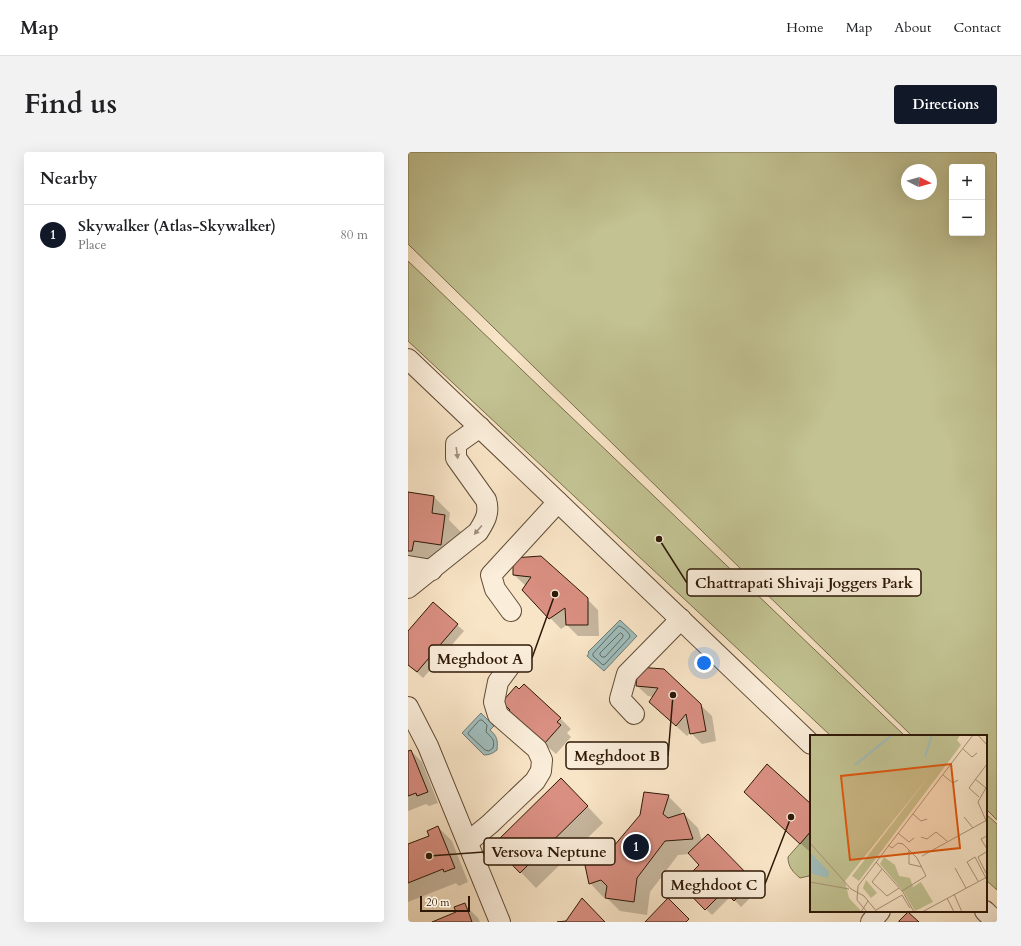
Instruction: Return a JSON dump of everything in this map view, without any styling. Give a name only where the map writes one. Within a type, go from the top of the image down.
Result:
[{"type":"street","points":[[408,359],[810,743]]},
{"type":"street","points":[[408,588],[478,532],[485,521],[488,508],[486,500],[456,458],[456,444],[480,427]]},
{"type":"street","points":[[511,611],[495,590],[492,575],[558,502]]},
{"type":"street","points":[[408,566],[432,570]]},
{"type":"street","points":[[634,714],[620,699],[627,674],[681,619]]},
{"type":"street","points":[[468,842],[490,824],[535,781],[541,771],[542,760],[537,749],[498,715],[494,702],[498,682],[512,663]]},
{"type":"street","points":[[408,707],[428,746],[500,922]]},
{"type":"street","points":[[871,922],[879,912]]},
{"type":"street","points":[[986,912],[996,922]]},
{"type":"green space","points":[[408,152],[997,152],[997,820],[987,810],[987,735],[911,735],[408,244]]},
{"type":"green space","points":[[408,261],[904,735],[830,735],[408,341]]},
{"type":"green space","points":[[987,815],[997,824],[997,890],[987,881]]},
{"type":"green space","points":[[810,832],[809,876],[800,878],[795,874],[791,869],[788,857]]},
{"type":"water","points":[[620,620],[637,636],[604,671],[587,656],[589,653],[588,652]]},
{"type":"water","points":[[481,713],[494,726],[490,730],[496,736],[497,741],[497,750],[488,755],[484,755],[462,733]]},
{"type":"building","points":[[408,492],[434,496],[432,513],[445,515],[441,545],[414,541],[412,551],[408,551]]},
{"type":"building","points":[[541,556],[588,598],[588,625],[566,625],[565,608],[549,619],[522,590],[531,577],[513,575],[513,558]]},
{"type":"building","points":[[433,602],[458,624],[417,672],[408,665],[408,631]]},
{"type":"building","points":[[638,667],[664,669],[701,704],[706,731],[690,734],[686,714],[676,726],[649,702],[658,688],[636,686]]},
{"type":"building","points":[[524,684],[561,718],[557,722],[561,725],[544,744],[503,717],[510,710],[502,702],[516,686],[519,689]]},
{"type":"building","points":[[411,750],[428,792],[417,796],[416,793],[408,796],[408,751]]},
{"type":"building","points":[[767,764],[810,803],[810,832],[800,844],[744,792]]},
{"type":"building","points":[[561,778],[588,806],[520,873],[493,845]]},
{"type":"building","points":[[644,792],[669,795],[663,814],[668,818],[684,813],[693,839],[665,841],[637,878],[634,902],[605,898],[607,886],[601,880],[589,884],[583,856],[608,853],[640,815]]},
{"type":"building","points":[[438,826],[455,868],[444,872],[443,869],[408,883],[408,844],[429,836],[427,831]]},
{"type":"building","points":[[708,834],[754,881],[734,901],[724,891],[705,910],[680,884],[699,865],[688,853]]},
{"type":"building","points":[[582,898],[605,922],[557,922],[566,921]]},
{"type":"building","points":[[668,898],[689,919],[686,922],[645,922]]},
{"type":"building","points":[[465,903],[472,922],[432,922],[456,912],[454,907]]},
{"type":"building","points":[[908,912],[919,922],[899,922]]},
{"type":"place","name":"Chattrapati Shivaji Joggers Park","points":[[659,539]]},
{"type":"place","name":"Meghdoot A","points":[[555,594]]},
{"type":"place","name":"Meghdoot B","points":[[673,695]]},
{"type":"place","name":"Meghdoot C","points":[[791,817]]},
{"type":"place","name":"Skywalker (Atlas-Skywalker)","points":[[636,847]]},
{"type":"place","name":"Versova Neptune","points":[[429,856]]}]
